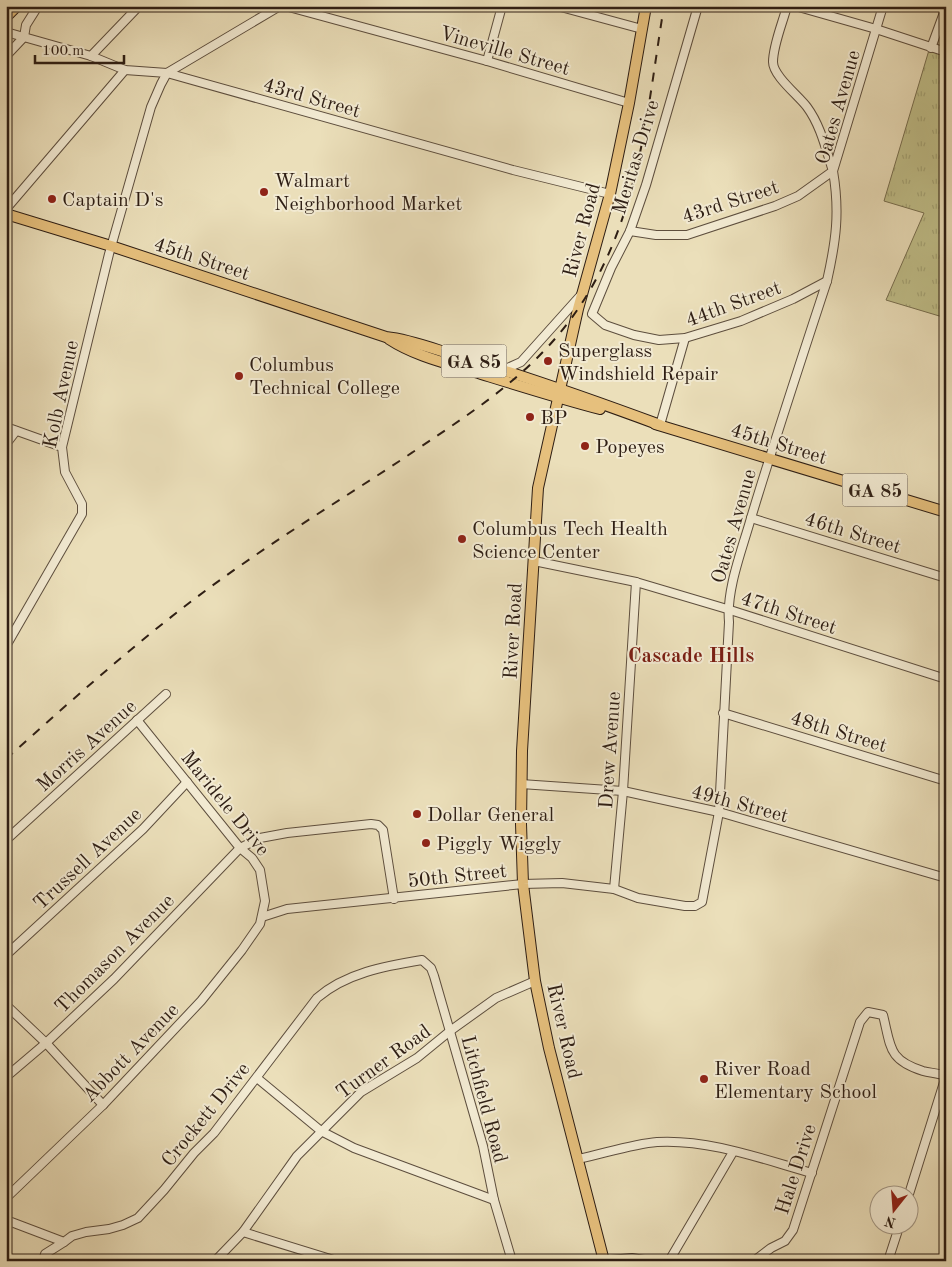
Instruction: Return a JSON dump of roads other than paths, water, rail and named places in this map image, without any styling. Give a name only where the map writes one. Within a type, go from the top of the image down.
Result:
[{"type":"main road","points":[[6,18],[17,6]]},
{"type":"main road","name":"River Road","points":[[603,1260],[549,1048],[535,981],[524,884],[521,784],[538,488],[583,291],[610,194],[630,103],[646,6]]},
{"type":"main road","name":"45th Street","points":[[6,214],[111,246],[386,337],[407,340],[503,370],[559,393]]},
{"type":"main road","name":"45th Street","points":[[386,337],[405,349],[559,393],[946,512]]},
{"type":"street","points":[[6,56],[24,37],[26,25],[38,6]]},
{"type":"street","points":[[126,6],[132,13]]},
{"type":"street","points":[[91,56],[140,6]]},
{"type":"street","points":[[167,73],[280,6]]},
{"type":"street","name":"Vineville Street","points":[[286,6],[630,103]]},
{"type":"street","points":[[487,62],[502,6]]},
{"type":"street","points":[[557,6],[642,29]]},
{"type":"street","name":"Meritas Drive","points":[[592,314],[611,268],[630,231],[646,185],[698,6]]},
{"type":"street","points":[[787,6],[773,63],[778,75],[808,108],[822,138],[832,171]]},
{"type":"street","points":[[795,6],[876,29],[946,52]]},
{"type":"street","name":"Oates Avenue","points":[[704,891],[719,812],[729,622],[728,609],[738,562],[827,281],[834,251],[838,219],[837,193],[832,171],[883,6]]},
{"type":"street","points":[[931,48],[946,7]]},
{"type":"street","name":"43rd Street","points":[[6,32],[91,56],[125,70],[167,73],[513,170],[610,194]]},
{"type":"street","points":[[6,208],[125,70]]},
{"type":"street","name":"Kolb Avenue","points":[[6,646],[82,514],[82,504],[65,472],[62,447],[111,246],[151,106],[167,73]]},
{"type":"street","name":"43rd Street","points":[[630,231],[656,236],[687,235],[775,206],[798,196],[832,171]]},
{"type":"street","name":"44th Street","points":[[592,314],[605,325],[634,335],[659,340],[685,338],[741,321],[793,299],[827,281]]},
{"type":"street","points":[[503,370],[521,362],[569,310],[583,291]]},
{"type":"street","points":[[660,425],[685,338]]},
{"type":"street","points":[[6,427],[62,447]]},
{"type":"street","points":[[6,444],[16,431]]},
{"type":"street","name":"46th Street","points":[[752,518],[946,578]]},
{"type":"street","name":"47th Street","points":[[534,560],[636,582],[728,609],[946,679]]},
{"type":"street","name":"Drew Avenue","points":[[614,889],[623,791],[636,582]]},
{"type":"street","name":"Morris Avenue","points":[[6,840],[166,694]]},
{"type":"street","name":"48th Street","points":[[723,713],[946,781]]},
{"type":"street","name":"Maridele Drive","points":[[137,720],[240,848],[252,858],[260,870],[266,901],[262,917]]},
{"type":"street","name":"Trussell Avenue","points":[[6,956],[143,829],[188,782]]},
{"type":"street","name":"49th Street","points":[[521,784],[623,791],[719,812],[946,878]]},
{"type":"street","points":[[240,848],[260,838],[287,833],[371,824],[378,825],[383,830],[394,899]]},
{"type":"street","name":"Thomason Avenue","points":[[6,1077],[46,1043],[114,979],[240,848]]},
{"type":"street","name":"50th Street","points":[[262,917],[287,909],[524,884],[562,883],[614,889],[638,898],[685,906],[695,906],[702,902],[704,891]]},
{"type":"street","name":"Abbott Avenue","points":[[6,1198],[103,1105],[201,1001],[242,950],[260,924],[262,917]]},
{"type":"street","name":"Litchfield Road","points":[[411,962],[422,960],[431,968],[483,1146],[494,1200],[512,1261]]},
{"type":"street","name":"Crockett Drive","points":[[43,1261],[45,1254],[72,1236],[124,1225],[138,1218],[194,1153],[214,1133],[309,1007],[328,988],[385,966],[411,962]]},
{"type":"street","name":"Turner Road","points":[[214,1261],[243,1232],[297,1156],[320,1131],[362,1092],[417,1058],[450,1031],[496,998],[535,981]]},
{"type":"street","points":[[6,1005],[46,1043],[103,1105]]},
{"type":"street","name":"Hale Drive","points":[[754,1261],[785,1241],[793,1230],[839,1082],[860,1022],[868,1012],[883,1015],[893,1055],[902,1063],[924,1072],[946,1076],[912,1184]]},
{"type":"street","points":[[256,1078],[320,1131],[354,1148],[494,1200]]},
{"type":"street","points":[[578,1160],[655,1142],[685,1142],[708,1145],[812,1173]]},
{"type":"street","points":[[668,1261],[733,1152]]},
{"type":"street","points":[[6,1220],[64,1242]]},
{"type":"street","points":[[243,1232],[337,1261]]},
{"type":"street","points":[[888,1261],[897,1234]]},
{"type":"street","points":[[603,1260],[632,1258],[650,1261]]},
{"type":"railway","points":[[6,759],[177,612],[259,553],[391,467],[488,400],[511,382],[554,340],[573,317],[590,290],[607,257],[621,223],[632,188],[640,152],[664,6]]},
{"type":"place","name":"Walmart Neighborhood Market","points":[[264,192]]},
{"type":"place","name":"Captain D's","points":[[52,199]]},
{"type":"place","name":"Superglass Windshield Repair","points":[[548,361]]},
{"type":"place","name":"Columbus Technical College","points":[[239,376]]},
{"type":"place","name":"BP","points":[[530,417]]},
{"type":"place","name":"Popeyes","points":[[585,446]]},
{"type":"place","name":"Columbus Tech Health Science Center","points":[[462,539]]},
{"type":"place","name":"Dollar General","points":[[417,814]]},
{"type":"place","name":"Piggly Wiggly","points":[[426,843]]},
{"type":"place","name":"River Road Elementary School","points":[[704,1079]]},
{"type":"district","name":"Cascade Hills","points":[[691,655]]}]
